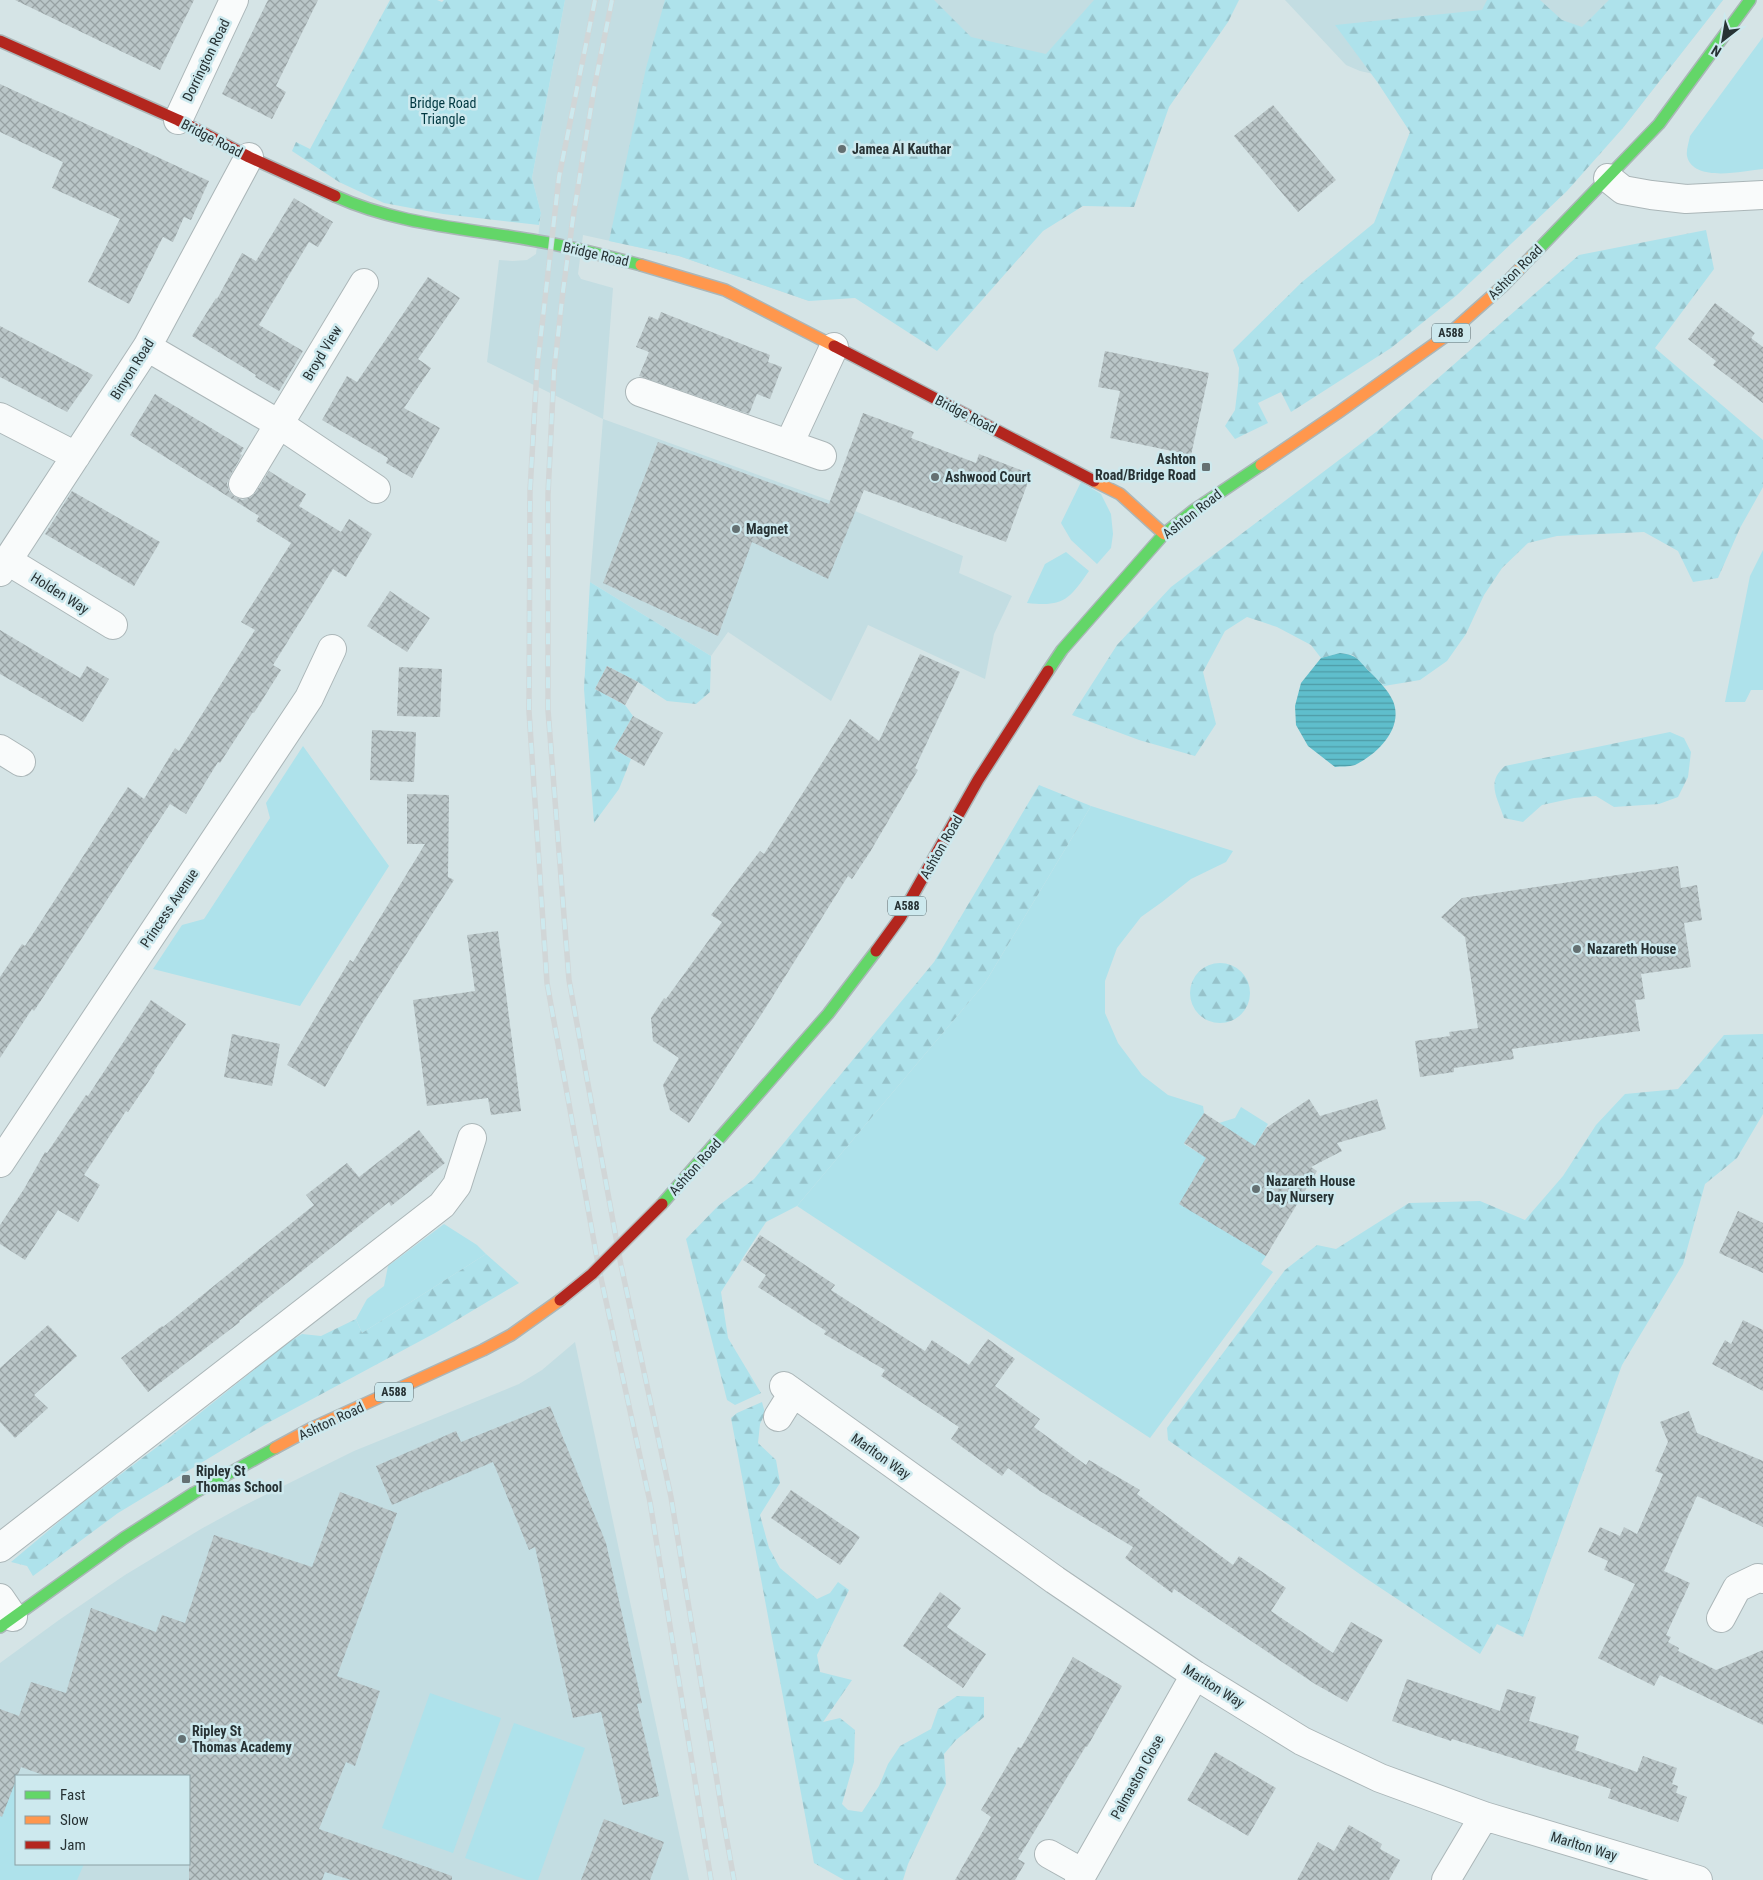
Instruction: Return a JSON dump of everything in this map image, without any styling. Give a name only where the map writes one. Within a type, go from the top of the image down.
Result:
[{"type":"main road","name":"Ashton Road","points":[[4,1614],[54,1590],[124,1538],[194,1493],[265,1453],[312,1428],[512,1335],[592,1274],[662,1204],[723,1136],[840,998],[900,918],[978,780],[1062,650],[1164,534],[1194,510],[1450,333],[1504,285],[1659,124],[1750,0]]},
{"type":"main road","name":"Bridge Road","points":[[0,41],[178,120],[249,157],[357,206],[423,224],[533,240],[583,251],[646,266],[725,290],[1120,494],[1164,534]]},
{"type":"street","name":"Dorrington Road","points":[[178,120],[234,0]]},
{"type":"street","name":"Binyon Road","points":[[4,567],[147,347],[249,157]]},
{"type":"street","points":[[1608,178],[1623,190],[1686,199],[1763,195]]},
{"type":"street","name":"Broyd View","points":[[243,484],[364,282]]},
{"type":"street","points":[[147,347],[279,424],[376,489]]},
{"type":"street","points":[[789,444],[834,347]]},
{"type":"street","points":[[640,392],[822,456]]},
{"type":"street","points":[[0,417],[76,456]]},
{"type":"street","name":"Holden Way","points":[[4,567],[113,625]]},
{"type":"street","name":"Princess Avenue","points":[[0,1163],[309,698],[332,649]]},
{"type":"street","points":[[0,1548],[442,1205],[457,1185],[472,1138]]},
{"type":"street","name":"Marlton Way","points":[[778,1417],[789,1390],[1055,1580],[1195,1675],[1302,1741],[1380,1778],[1484,1816],[1698,1880]]},
{"type":"street","points":[[1720,1618],[1737,1588],[1758,1578],[1763,1579]]},
{"type":"street","name":"Palmaston Close","points":[[1081,1877],[1195,1675]]},
{"type":"street","points":[[1446,1880],[1484,1816]]},
{"type":"street","points":[[1049,1854],[1081,1877]]},
{"type":"shaded area","name":"Jamea Al Kauthar","points":[[565,0],[1179,0],[850,197],[809,301],[679,256],[583,235],[578,274],[581,279],[613,288],[603,419],[487,362],[499,260],[527,260],[536,254],[541,213],[532,178]]},
{"type":"shaded area","points":[[1285,0],[1723,0],[1622,129],[1360,71],[1346,65]]},
{"type":"shaded area","points":[[603,419],[831,501],[963,556],[959,573],[1012,596],[994,634],[985,679],[868,625],[831,701],[728,632],[711,656],[590,582]]},
{"type":"shaded area","points":[[1340,653],[1355,657],[1386,689],[1393,701],[1395,721],[1387,739],[1372,754],[1355,765],[1335,767],[1308,746],[1296,725],[1295,706],[1301,683],[1321,658]]},
{"type":"shaded area","points":[[575,1342],[689,1880],[0,1880],[0,1663],[125,1575],[243,1506],[354,1451],[519,1384],[542,1370]]},
{"type":"green space","name":"Bridge Road Triangle","points":[[390,0],[437,0],[442,2],[444,0],[565,0],[532,178],[541,213],[539,225],[443,214],[384,203],[339,182],[292,151],[296,142],[310,149]]},
{"type":"green space","name":"Jamea Al Kauthar","points":[[665,0],[934,0],[971,37],[1046,54],[1094,0],[1239,0],[1228,22],[1169,107],[1134,207],[1083,206],[1043,231],[937,351],[855,298],[809,301],[679,256],[609,241],[646,68]]},
{"type":"green space","points":[[1487,0],[1540,0],[1562,20],[1582,27],[1609,0],[1723,0],[1622,129],[1567,191],[1457,295],[1391,348],[1291,412],[1281,392],[1258,403],[1268,423],[1235,439],[1225,426],[1235,410],[1238,385],[1239,368],[1233,350],[1302,282],[1374,223],[1410,132],[1378,83],[1335,25],[1482,10]]},
{"type":"green space","points":[[1763,37],[1763,169],[1732,173],[1708,173],[1699,170],[1691,164],[1687,156],[1690,136]]},
{"type":"green space","points":[[1706,230],[1714,269],[1655,348],[1763,440],[1763,487],[1740,528],[1718,578],[1693,582],[1678,551],[1644,532],[1557,536],[1528,543],[1502,568],[1484,595],[1466,634],[1447,661],[1420,680],[1384,686],[1353,655],[1340,653],[1321,658],[1311,645],[1277,627],[1247,617],[1225,631],[1203,672],[1216,724],[1195,756],[1139,740],[1072,715],[1117,645],[1171,587],[1380,429],[1579,255]]},
{"type":"green space","points":[[1081,482],[1101,494],[1111,514],[1113,534],[1111,548],[1097,564],[1071,540],[1061,523]]},
{"type":"green space","points":[[1763,550],[1763,690],[1751,690],[1745,702],[1725,702],[1750,576]]},
{"type":"green space","points":[[1066,552],[1089,571],[1076,589],[1070,595],[1057,602],[1049,604],[1027,603],[1045,564]]},
{"type":"green space","points":[[590,582],[711,656],[710,692],[696,704],[667,701],[638,682],[607,666],[595,689],[625,705],[633,716],[614,749],[631,759],[619,789],[594,823],[584,689]]},
{"type":"green space","points":[[1670,732],[1684,738],[1691,752],[1688,777],[1678,797],[1659,804],[1614,807],[1596,796],[1574,798],[1542,805],[1523,822],[1504,818],[1496,797],[1494,784],[1499,772],[1505,766]]},
{"type":"green space","points":[[303,746],[389,866],[300,1006],[153,969],[182,925],[204,919],[270,818],[266,803]]},
{"type":"green space","points":[[1039,785],[1091,806],[985,983],[797,1206],[766,1222],[721,1292],[728,1338],[761,1393],[735,1405],[727,1400],[686,1239],[718,1206],[754,1179],[934,962]]},
{"type":"green space","points":[[1091,806],[1233,851],[1226,862],[1191,879],[1141,917],[1117,948],[1105,981],[1105,1013],[1118,1043],[1142,1075],[1168,1095],[1203,1106],[1204,1113],[1184,1144],[1199,1153],[1219,1123],[1235,1118],[1241,1107],[1268,1124],[1231,1186],[1266,1256],[1261,1264],[1273,1272],[1150,1438],[797,1206],[985,983]]},
{"type":"green space","points":[[1214,963],[1226,963],[1237,968],[1245,976],[1250,987],[1248,1005],[1237,1018],[1226,1023],[1214,1023],[1203,1018],[1195,1010],[1190,999],[1190,987],[1195,976],[1203,968]]},
{"type":"green space","points":[[1763,1034],[1763,1114],[1737,1158],[1705,1184],[1683,1264],[1622,1365],[1523,1637],[1497,1624],[1480,1654],[1364,1577],[1168,1440],[1167,1428],[1285,1270],[1317,1245],[1336,1249],[1409,1203],[1480,1201],[1525,1220],[1563,1176],[1596,1125],[1625,1094],[1678,1089],[1724,1035]]},
{"type":"green space","points":[[444,1224],[477,1245],[486,1254],[362,1333],[356,1319],[367,1299],[384,1286],[388,1266]]},
{"type":"green space","points":[[486,1254],[519,1283],[435,1333],[264,1425],[118,1513],[33,1576],[27,1566],[11,1562],[73,1510],[165,1441],[289,1342],[302,1334],[321,1336],[356,1319],[362,1333]]},
{"type":"green space","points":[[762,1402],[765,1413],[760,1424],[758,1443],[776,1460],[780,1483],[760,1515],[769,1548],[780,1568],[817,1599],[830,1593],[838,1582],[849,1590],[817,1655],[820,1672],[852,1680],[823,1722],[840,1718],[855,1730],[854,1762],[842,1804],[848,1810],[862,1812],[879,1786],[888,1764],[900,1746],[931,1729],[938,1709],[957,1696],[984,1697],[984,1717],[956,1740],[944,1754],[946,1784],[908,1864],[903,1880],[844,1880],[814,1863],[731,1418],[737,1413]]},
{"type":"green space","points":[[430,1693],[501,1718],[453,1853],[382,1828]]},
{"type":"green space","points":[[514,1723],[585,1748],[538,1880],[527,1880],[465,1858]]},
{"type":"green space","points":[[0,1776],[15,1783],[15,1865],[84,1865],[77,1880],[0,1880]]},
{"type":"building","points":[[15,0],[194,0],[160,70]]},
{"type":"building","points":[[268,0],[318,0],[276,86],[286,92],[272,119],[222,94]]},
{"type":"building","points":[[0,84],[209,181],[191,220],[184,217],[173,242],[163,237],[129,304],[88,282],[120,219],[52,188],[63,162],[0,132]]},
{"type":"building","points":[[1273,105],[1336,180],[1298,212],[1234,136]]},
{"type":"building","points":[[294,198],[333,222],[318,247],[309,242],[259,325],[303,351],[279,391],[192,336],[217,299],[242,253],[256,261]]},
{"type":"building","points":[[428,277],[460,298],[418,359],[431,368],[404,408],[440,428],[412,478],[386,463],[388,458],[322,420],[347,376],[357,382]]},
{"type":"building","points":[[1715,303],[1755,333],[1751,338],[1763,347],[1763,403],[1713,365],[1716,361],[1688,339]]},
{"type":"building","points":[[661,312],[770,355],[768,362],[782,367],[770,399],[757,394],[749,414],[639,376],[649,352],[636,347],[649,316],[658,320]]},
{"type":"building","points":[[0,326],[93,375],[67,412],[0,377]]},
{"type":"building","points":[[1105,351],[1209,373],[1191,455],[1110,438],[1120,391],[1098,387]]},
{"type":"building","points":[[155,394],[244,448],[227,483],[229,491],[235,497],[242,500],[251,497],[269,471],[306,494],[299,506],[341,532],[349,519],[372,534],[346,577],[333,569],[273,665],[281,670],[220,763],[218,762],[186,814],[170,804],[34,1011],[32,1009],[0,1058],[0,977],[22,944],[25,946],[128,787],[144,799],[175,748],[179,751],[255,630],[241,622],[291,543],[256,521],[259,516],[130,435]]},
{"type":"building","name":"Magnet","points":[[863,413],[914,432],[911,438],[976,463],[979,454],[1031,474],[1006,542],[864,490],[828,579],[752,542],[718,636],[603,583],[658,442],[829,504]]},
{"type":"building","points":[[72,491],[160,542],[134,586],[45,534]]},
{"type":"building","points":[[390,591],[430,618],[407,652],[367,626]]},
{"type":"building","points":[[0,630],[80,678],[87,666],[109,679],[83,722],[0,674]]},
{"type":"building","points":[[920,654],[960,672],[915,768],[918,770],[870,852],[852,879],[848,876],[761,1015],[689,1123],[670,1110],[663,1085],[679,1058],[653,1041],[651,1018],[722,922],[711,915],[760,851],[764,854],[850,719],[879,741]]},
{"type":"building","points":[[607,666],[638,682],[625,705],[595,689]]},
{"type":"building","points":[[399,667],[442,669],[440,717],[397,716]]},
{"type":"building","points":[[633,716],[663,733],[644,766],[614,749]]},
{"type":"building","points":[[372,730],[416,732],[414,782],[370,780]]},
{"type":"building","points":[[407,794],[449,795],[448,877],[454,880],[364,1020],[325,1087],[287,1065],[350,960],[353,962],[425,844],[407,844]]},
{"type":"building","name":"Nazareth House","points":[[1678,866],[1681,888],[1697,885],[1702,920],[1684,923],[1691,967],[1641,974],[1645,999],[1635,1000],[1640,1031],[1512,1049],[1514,1059],[1454,1068],[1454,1072],[1420,1077],[1415,1041],[1450,1036],[1449,1032],[1478,1028],[1465,937],[1441,917],[1462,898]]},
{"type":"building","points":[[498,931],[521,1111],[491,1115],[488,1098],[427,1106],[413,1000],[475,991],[467,935]]},
{"type":"building","points":[[151,1000],[186,1024],[84,1175],[100,1185],[78,1222],[58,1210],[25,1260],[0,1244],[0,1225],[24,1189],[45,1152],[47,1153],[86,1095],[88,1096]]},
{"type":"building","points":[[232,1034],[280,1044],[272,1086],[224,1077]]},
{"type":"building","points":[[1309,1099],[1320,1116],[1377,1099],[1386,1129],[1337,1143],[1342,1151],[1311,1167],[1317,1171],[1266,1256],[1179,1204],[1206,1158],[1184,1143],[1204,1113],[1255,1146],[1266,1128]]},
{"type":"building","points":[[419,1130],[445,1163],[391,1206],[389,1202],[240,1322],[148,1392],[121,1358],[163,1327],[314,1205],[306,1195],[347,1163],[359,1177]]},
{"type":"building","points":[[1738,1211],[1763,1223],[1763,1273],[1719,1253]]},
{"type":"building","points":[[760,1235],[835,1285],[831,1290],[925,1351],[932,1340],[969,1365],[988,1339],[1015,1359],[995,1386],[1040,1419],[1034,1427],[1086,1465],[1089,1460],[1140,1490],[1137,1494],[1233,1565],[1239,1556],[1286,1588],[1271,1611],[1333,1653],[1351,1622],[1383,1640],[1347,1702],[1315,1684],[1174,1589],[1172,1593],[1125,1558],[1133,1547],[1040,1491],[1008,1468],[1002,1476],[951,1439],[959,1427],[881,1376],[885,1370],[824,1334],[826,1331],[758,1287],[766,1275],[743,1260]]},
{"type":"building","points":[[1743,1320],[1763,1330],[1763,1391],[1712,1364],[1725,1340],[1731,1344]]},
{"type":"building","points":[[48,1325],[77,1356],[34,1395],[48,1408],[15,1438],[0,1422],[0,1368]]},
{"type":"building","points":[[550,1406],[606,1543],[642,1703],[637,1704],[659,1796],[623,1805],[601,1712],[573,1718],[535,1547],[529,1550],[493,1462],[392,1505],[376,1466],[456,1431],[461,1442]]},
{"type":"building","points":[[1689,1411],[1697,1433],[1763,1461],[1763,1527],[1697,1496],[1664,1571],[1690,1583],[1666,1635],[1671,1637],[1668,1642],[1679,1648],[1678,1651],[1716,1670],[1763,1650],[1763,1725],[1660,1675],[1654,1686],[1598,1658],[1635,1584],[1604,1570],[1608,1561],[1588,1552],[1600,1527],[1620,1536],[1624,1527],[1637,1534],[1663,1474],[1655,1471],[1668,1442],[1660,1422]]},
{"type":"building","points":[[791,1490],[860,1537],[840,1565],[771,1518]]},
{"type":"building","name":"Ripley St Thomas Academy","points":[[340,1492],[397,1513],[337,1676],[380,1691],[355,1766],[346,1762],[319,1829],[452,1876],[452,1880],[351,1880],[325,1872],[322,1880],[189,1880],[190,1775],[43,1775],[21,1767],[18,1775],[15,1775],[15,1783],[2,1817],[0,1816],[0,1709],[19,1716],[31,1682],[66,1693],[91,1608],[156,1632],[162,1615],[185,1623],[214,1535],[312,1567]]},
{"type":"building","points":[[940,1592],[961,1608],[947,1627],[986,1654],[963,1688],[903,1646]]},
{"type":"building","points":[[1073,1657],[1122,1686],[1018,1859],[1025,1863],[1015,1880],[955,1880],[991,1817],[981,1810],[1018,1747],[1021,1748]]},
{"type":"building","points":[[1407,1679],[1500,1711],[1507,1689],[1536,1697],[1529,1721],[1579,1736],[1575,1750],[1637,1772],[1643,1756],[1677,1768],[1672,1784],[1678,1786],[1676,1793],[1687,1797],[1678,1822],[1608,1798],[1611,1789],[1452,1739],[1451,1741],[1392,1721]]},
{"type":"building","points":[[1215,1752],[1276,1788],[1248,1836],[1187,1800]]},
{"type":"building","points":[[604,1819],[664,1842],[650,1880],[581,1880]]},
{"type":"building","points":[[1349,1825],[1382,1844],[1380,1849],[1400,1860],[1389,1880],[1297,1880],[1318,1842],[1334,1851]]},
{"type":"railway","points":[[595,0],[559,177],[537,369],[530,491],[529,711],[547,983],[599,1269],[650,1502],[711,1880]]},
{"type":"railway","points":[[612,0],[594,89],[573,218],[554,371],[548,494],[548,710],[569,980],[621,1265],[671,1497],[734,1880]]},
{"type":"traffic: fast","points":[[1532,256],[1659,124],[1750,0]]},
{"type":"traffic: fast","points":[[335,196],[359,206],[408,220],[546,242],[641,265]]},
{"type":"traffic: fast","points":[[1048,671],[1062,650],[1164,534],[1194,510],[1261,465]]},
{"type":"traffic: fast","points":[[662,1204],[828,1014],[876,951]]},
{"type":"traffic: fast","points":[[0,1627],[124,1538],[194,1493],[275,1448]]},
{"type":"traffic: slow","points":[[1261,465],[1450,333],[1504,285],[1532,256]]},
{"type":"traffic: slow","points":[[641,265],[725,290],[834,346]]},
{"type":"traffic: slow","points":[[1094,481],[1120,494],[1164,534]]},
{"type":"traffic: slow","points":[[275,1448],[312,1428],[483,1350],[511,1335],[560,1300]]},
{"type":"traffic: jam","points":[[0,41],[178,120],[249,157],[335,196]]},
{"type":"traffic: jam","points":[[834,346],[1094,481]]},
{"type":"traffic: jam","points":[[876,951],[900,918],[978,780],[1048,671]]},
{"type":"traffic: jam","points":[[560,1300],[592,1274],[662,1204]]},
{"type":"place","name":"Jamea Al Kauthar","points":[[842,149]]},
{"type":"place","name":"Ashton Road/Bridge Road","points":[[1206,467]]},
{"type":"place","name":"Ashwood Court","points":[[935,477]]},
{"type":"place","name":"Magnet","points":[[736,529]]},
{"type":"place","name":"Nazareth House","points":[[1577,949]]},
{"type":"place","name":"Nazareth House Day Nursery","points":[[1256,1189]]},
{"type":"place","name":"Ripley St Thomas School","points":[[186,1479]]},
{"type":"place","name":"Ripley St Thomas Academy","points":[[182,1739]]}]
